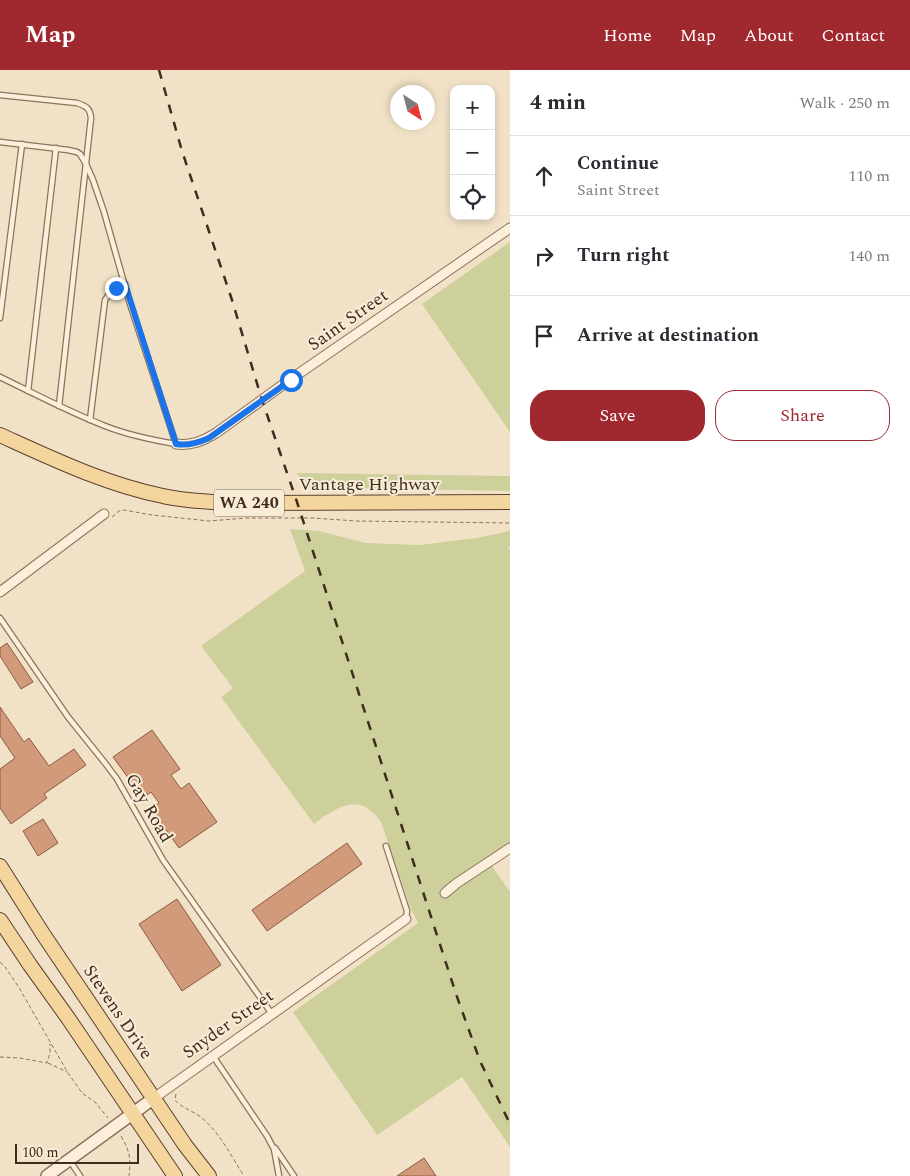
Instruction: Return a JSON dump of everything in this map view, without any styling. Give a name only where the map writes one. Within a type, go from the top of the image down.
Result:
[{"type":"main road","name":"Vantage Highway","points":[[0,435],[90,475],[134,489],[178,499],[224,503],[510,502]]},
{"type":"main road","name":"Stevens Drive","points":[[0,866],[42,934],[185,1145],[209,1176]]},
{"type":"main road","points":[[0,920],[175,1176]]},
{"type":"street","name":"Saint Street","points":[[176,444],[194,444],[216,433],[510,228]]},
{"type":"street","points":[[0,592],[104,514]]},
{"type":"street","points":[[445,893],[510,848]]},
{"type":"street","name":"Snyder Street","points":[[47,1176],[406,920]]},
{"type":"lane","points":[[0,95],[77,103],[86,107],[90,112],[91,118],[59,406]]},
{"type":"lane","points":[[0,142],[77,152],[86,164],[104,212],[176,444],[134,436],[107,427],[0,377]]},
{"type":"lane","points":[[0,318],[22,144]]},
{"type":"lane","points":[[28,391],[56,148]]},
{"type":"lane","points":[[90,420],[105,300],[112,290],[125,284]]},
{"type":"lane","name":"Gay Road","points":[[0,618],[68,717],[117,779],[163,860],[272,1014]]},
{"type":"lane","points":[[386,846],[407,911],[406,920]]},
{"type":"lane","points":[[213,1056],[294,1176]]},
{"type":"lane","points":[[267,1136],[274,1148],[278,1176]]},
{"type":"lane","points":[[69,1160],[80,1176]]},
{"type":"path","points":[[104,514],[112,517],[119,511],[128,510],[152,515],[209,521],[246,518],[313,518],[356,521],[510,523]]},
{"type":"path","points":[[0,962],[18,986],[68,1073],[82,1093],[99,1106],[115,1127],[129,1153],[129,1176]]},
{"type":"path","points":[[47,1063],[50,1053],[50,1042]]},
{"type":"path","points":[[0,1057],[20,1058],[47,1063],[68,1073]]},
{"type":"path","points":[[176,1094],[175,1100],[178,1104],[192,1110],[202,1118],[220,1138],[244,1176]]},
{"type":"green space","points":[[510,242],[510,432],[422,304]]},
{"type":"green space","points":[[297,473],[510,476],[510,491],[304,487]]},
{"type":"green space","points":[[290,529],[319,531],[366,543],[420,545],[477,538],[510,531],[510,547],[508,548],[510,551],[510,842],[487,859],[510,892],[510,1147],[462,1077],[377,1135],[293,1012],[418,923],[411,909],[379,819],[366,808],[354,804],[336,810],[314,824],[221,697],[233,688],[201,646],[305,571]]},
{"type":"building","points":[[7,643],[33,682],[21,689],[0,656],[0,648]]},
{"type":"building","points":[[0,707],[24,742],[29,738],[49,766],[74,749],[86,765],[44,794],[47,798],[11,824],[0,808],[0,769],[15,758],[0,736]]},
{"type":"building","points":[[152,730],[180,769],[171,775],[181,789],[189,783],[217,822],[179,848],[151,809],[159,803],[151,792],[143,798],[113,757]]},
{"type":"building","points":[[43,819],[58,843],[38,856],[23,831]]},
{"type":"building","points":[[347,843],[362,864],[267,931],[252,910]]},
{"type":"building","points":[[177,899],[221,965],[182,991],[139,924]]},
{"type":"building","points":[[424,1158],[436,1176],[397,1176]]},
{"type":"railway","points":[[159,70],[182,151],[232,300],[262,400],[297,502],[456,994],[480,1061],[510,1124]]},
{"type":"route","points":[[116,288],[125,284],[176,444],[194,444],[209,438],[291,380]]}]
